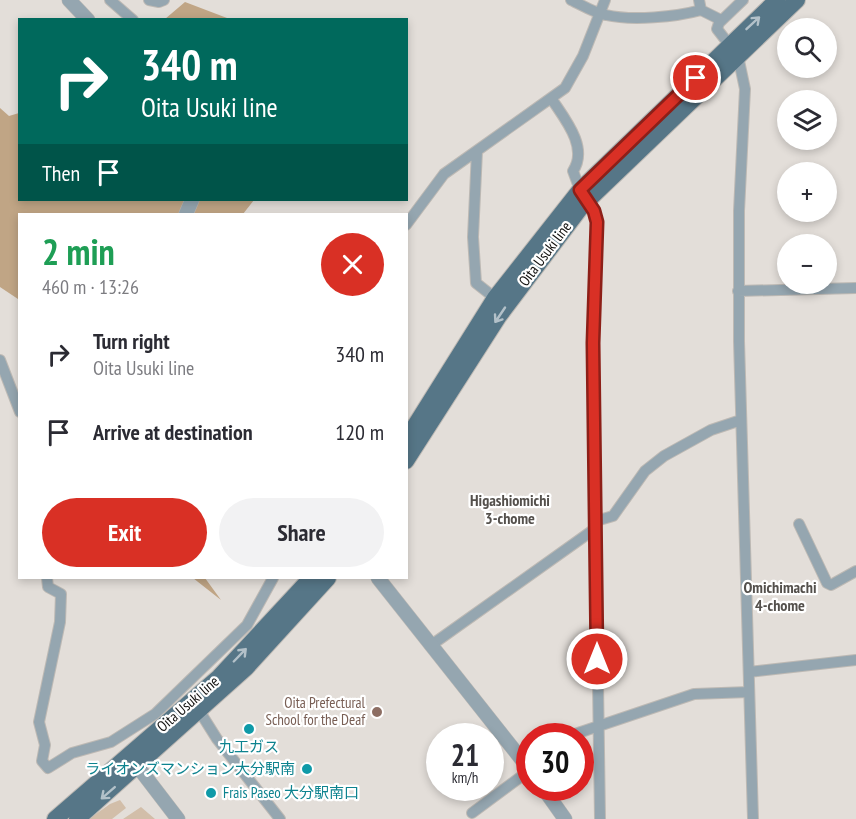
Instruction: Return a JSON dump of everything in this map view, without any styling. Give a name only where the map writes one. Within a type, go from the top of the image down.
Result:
[{"type":"main road","name":"Oita Usuki line","points":[[734,51],[777,0]]},
{"type":"main road","name":"Oita Usuki line","points":[[408,437],[495,298],[584,195],[734,51],[797,0]]},
{"type":"main road","name":"Oita Usuki line","points":[[408,458],[500,315],[584,195]]},
{"type":"main road","name":"Oita Usuki line","points":[[77,819],[219,677],[310,579]]},
{"type":"main road","name":"Oita Usuki line","points":[[55,819],[200,712],[271,643],[327,579]]},
{"type":"street","points":[[69,0],[86,18]]},
{"type":"street","points":[[110,0],[131,18]]},
{"type":"street","points":[[149,0],[159,2],[164,0]]},
{"type":"street","points":[[571,0],[601,14],[623,17],[680,15],[700,5],[721,20]]},
{"type":"street","points":[[408,222],[444,174],[566,88],[573,78],[605,0]]},
{"type":"street","points":[[743,0],[717,26],[718,32],[734,51],[745,89],[738,291],[753,819]]},
{"type":"street","points":[[551,98],[568,123],[579,149],[579,162],[573,171],[597,222],[593,343],[600,819]]},
{"type":"street","points":[[477,151],[473,237],[476,283],[495,298]]},
{"type":"street","points":[[738,291],[856,288]]},
{"type":"street","points":[[0,360],[18,407]]},
{"type":"street","points":[[430,646],[596,525],[613,516],[645,471],[664,456],[702,435],[741,420]]},
{"type":"street","points":[[799,524],[827,583],[831,585],[856,571]]},
{"type":"street","points":[[47,579],[48,587],[61,594],[60,622],[39,722],[45,745],[42,761],[48,768],[72,753],[111,742],[155,714],[247,625],[272,579]]},
{"type":"street","points":[[379,579],[430,646],[516,750]]},
{"type":"street","points":[[749,672],[856,660]]},
{"type":"street","points":[[594,727],[694,694],[749,692]]},
{"type":"street","points":[[200,712],[217,739],[280,819]]},
{"type":"street","points":[[133,761],[178,819]]},
{"type":"street","points":[[472,813],[516,775]]},
{"type":"street","points":[[552,801],[565,819]]},
{"type":"shaded area","points":[[185,2],[227,18],[166,18]]},
{"type":"shaded area","points":[[0,108],[9,116],[18,113],[18,201],[253,201],[244,213],[18,213],[18,299],[0,287]]},
{"type":"shaded area","points":[[194,579],[206,579],[221,600]]},
{"type":"shaded area","points":[[120,800],[126,808],[112,819],[89,819],[110,804]]},
{"type":"shaded area","points":[[141,807],[155,819],[123,819]]},
{"type":"place","name":"Oita Prefectural School for the Deaf","points":[[377,712]]},
{"type":"place","name":"九工ガス","points":[[249,729]]},
{"type":"place","name":"ライオンズマンション大分駅南","points":[[307,769]]},
{"type":"place","name":"Frais Paseo 大分駅南口","points":[[211,793]]},
{"type":"district","name":"Higashiomichi 3-chome","points":[[510,509]]},
{"type":"district","name":"Omichimachi 4-chome","points":[[780,596]]},
{"type":"route","points":[[597,659],[593,343],[597,222],[594,211],[580,190],[696,78]]}]
